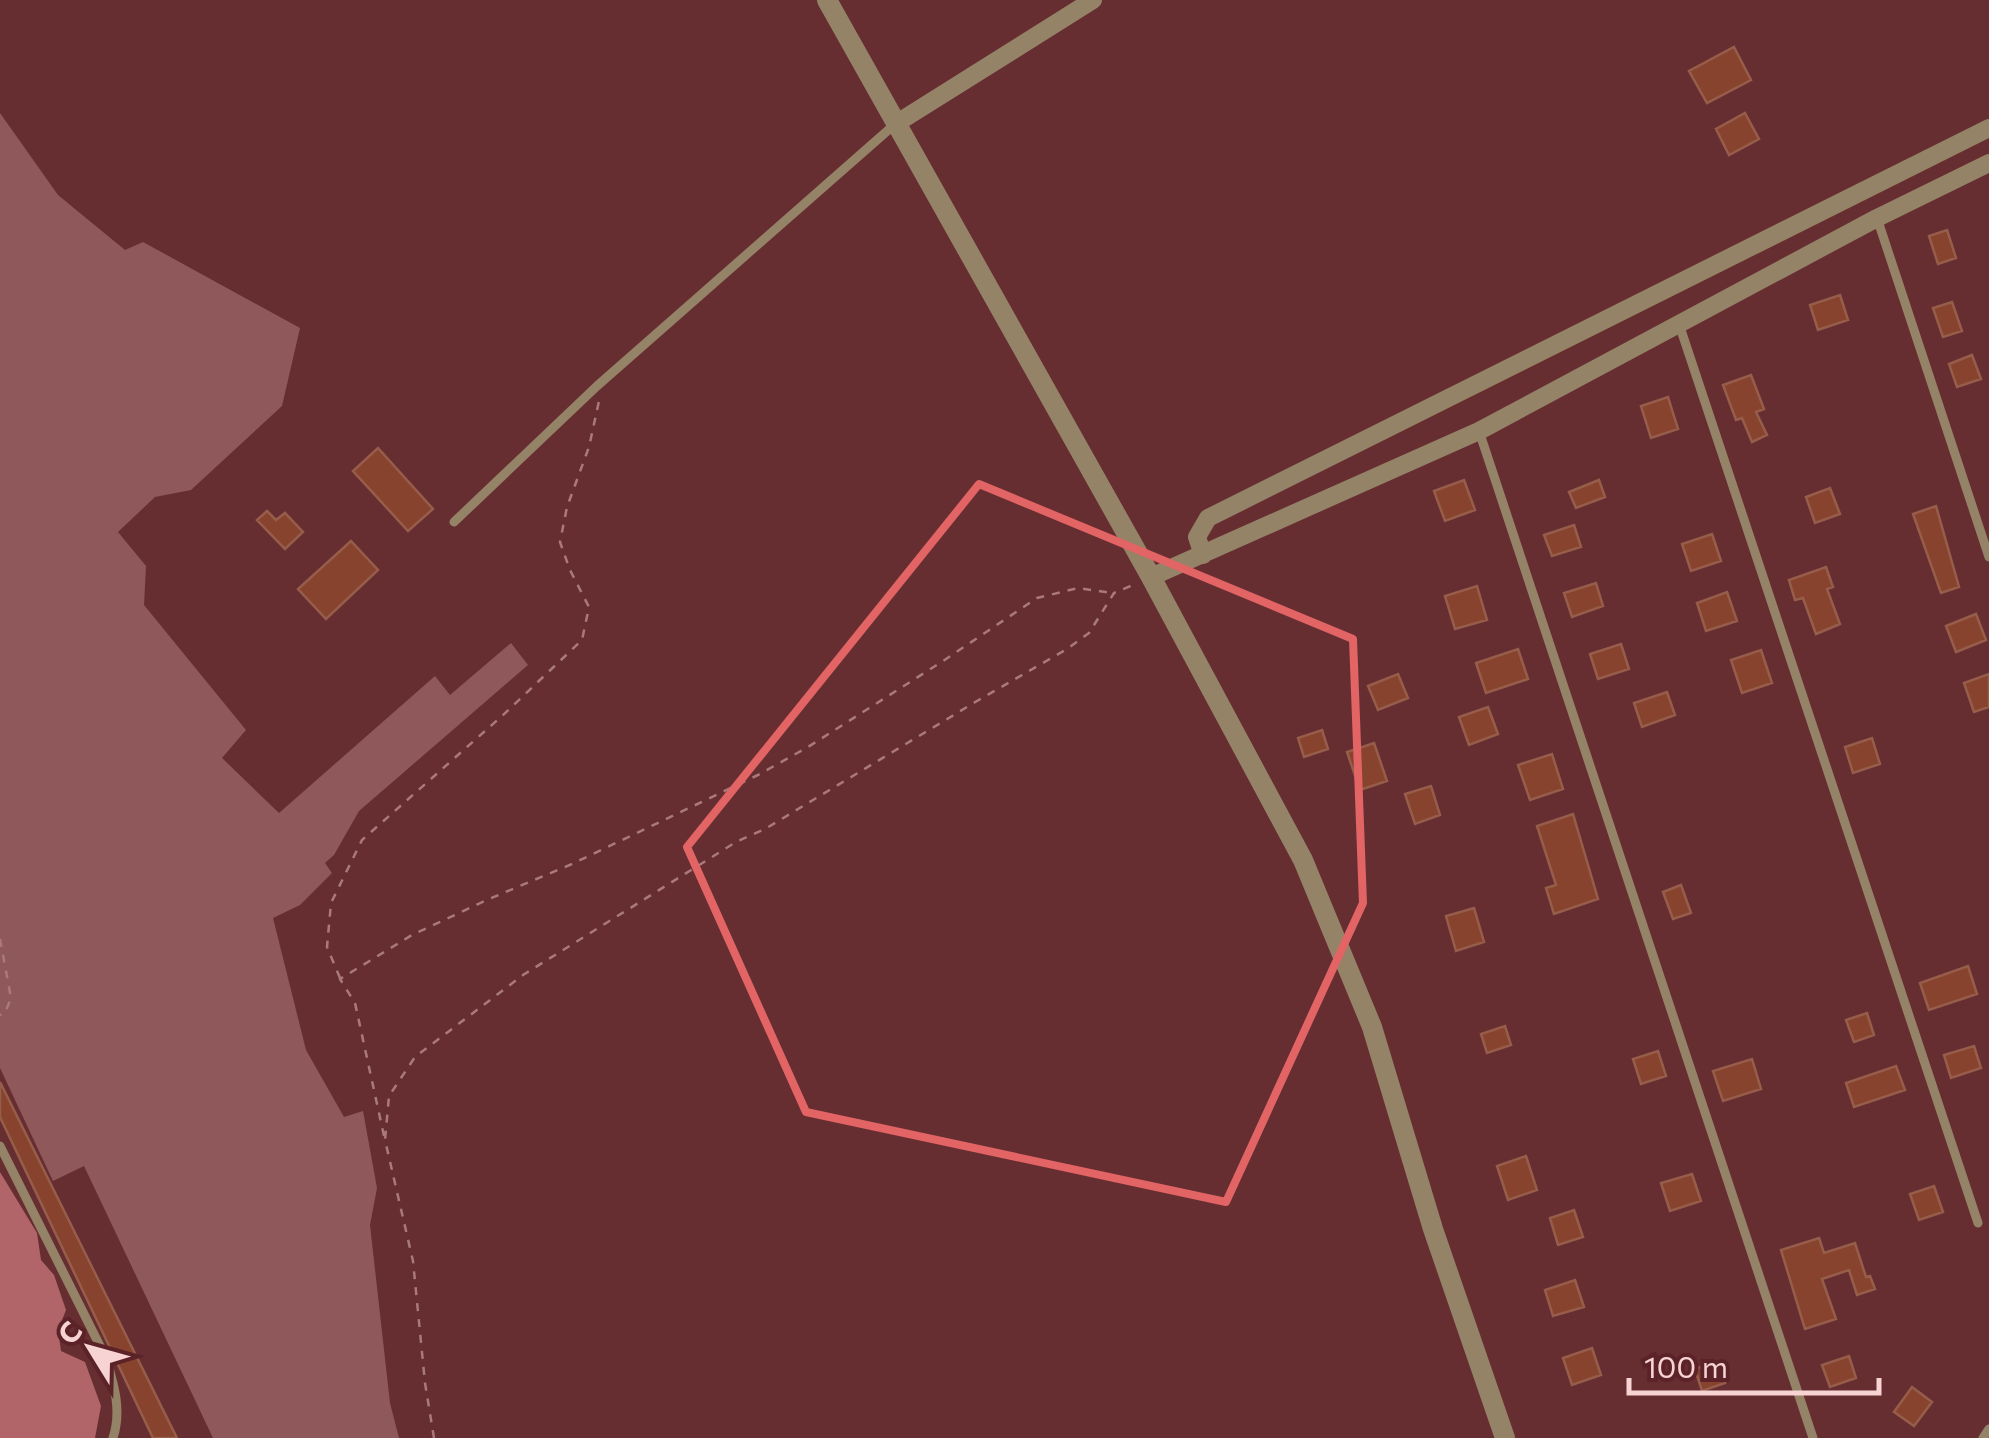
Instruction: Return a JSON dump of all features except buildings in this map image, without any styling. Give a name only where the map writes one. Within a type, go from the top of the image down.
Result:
[{"type":"street","points":[[827,0],[1151,577],[1303,860],[1372,1027],[1433,1229],[1504,1438]]},
{"type":"street","points":[[897,123],[1093,0]]},
{"type":"street","points":[[1203,555],[1197,537],[1208,518],[1989,128]]},
{"type":"street","points":[[1151,577],[1479,431],[1877,218],[1989,163]]},
{"type":"lane","points":[[454,522],[597,386],[897,123]]},
{"type":"lane","points":[[1877,218],[1989,558]]},
{"type":"lane","points":[[1679,324],[1978,1223]]},
{"type":"lane","points":[[1479,431],[1813,1438]]},
{"type":"lane","points":[[0,1146],[106,1358],[116,1391],[118,1423],[113,1438]]},
{"type":"lane","points":[[1984,1438],[1989,1429]]},
{"type":"path","points":[[434,1438],[413,1261],[356,1003],[327,948],[327,927],[331,903],[362,840],[582,640],[589,607],[560,542],[567,507],[600,406],[597,386]]},
{"type":"path","points":[[340,979],[412,935],[758,775],[898,690],[1037,598],[1078,588],[1114,593],[1151,577]]},
{"type":"path","points":[[385,1140],[389,1096],[416,1057],[523,975],[736,842],[765,829],[1067,649],[1088,633],[1114,593]]},
{"type":"path","points":[[0,939],[10,998],[0,1016]]},
{"type":"highlighted area","points":[[979,484],[1353,639],[1363,903],[1226,1202],[806,1112],[687,847]]},
{"type":"shaded area","points":[[0,113],[58,195],[125,250],[143,242],[300,328],[282,406],[191,490],[155,497],[118,532],[146,566],[144,605],[246,730],[222,758],[279,813],[435,676],[450,695],[511,643],[528,665],[359,811],[334,855],[325,863],[332,873],[300,905],[273,918],[306,1050],[344,1117],[363,1111],[377,1188],[370,1225],[390,1403],[399,1438],[213,1438],[84,1166],[53,1181],[0,1068]]},
{"type":"shaded area","points":[[0,1172],[37,1233],[41,1260],[54,1275],[66,1310],[58,1330],[61,1351],[85,1362],[101,1406],[95,1438],[0,1438]]}]
